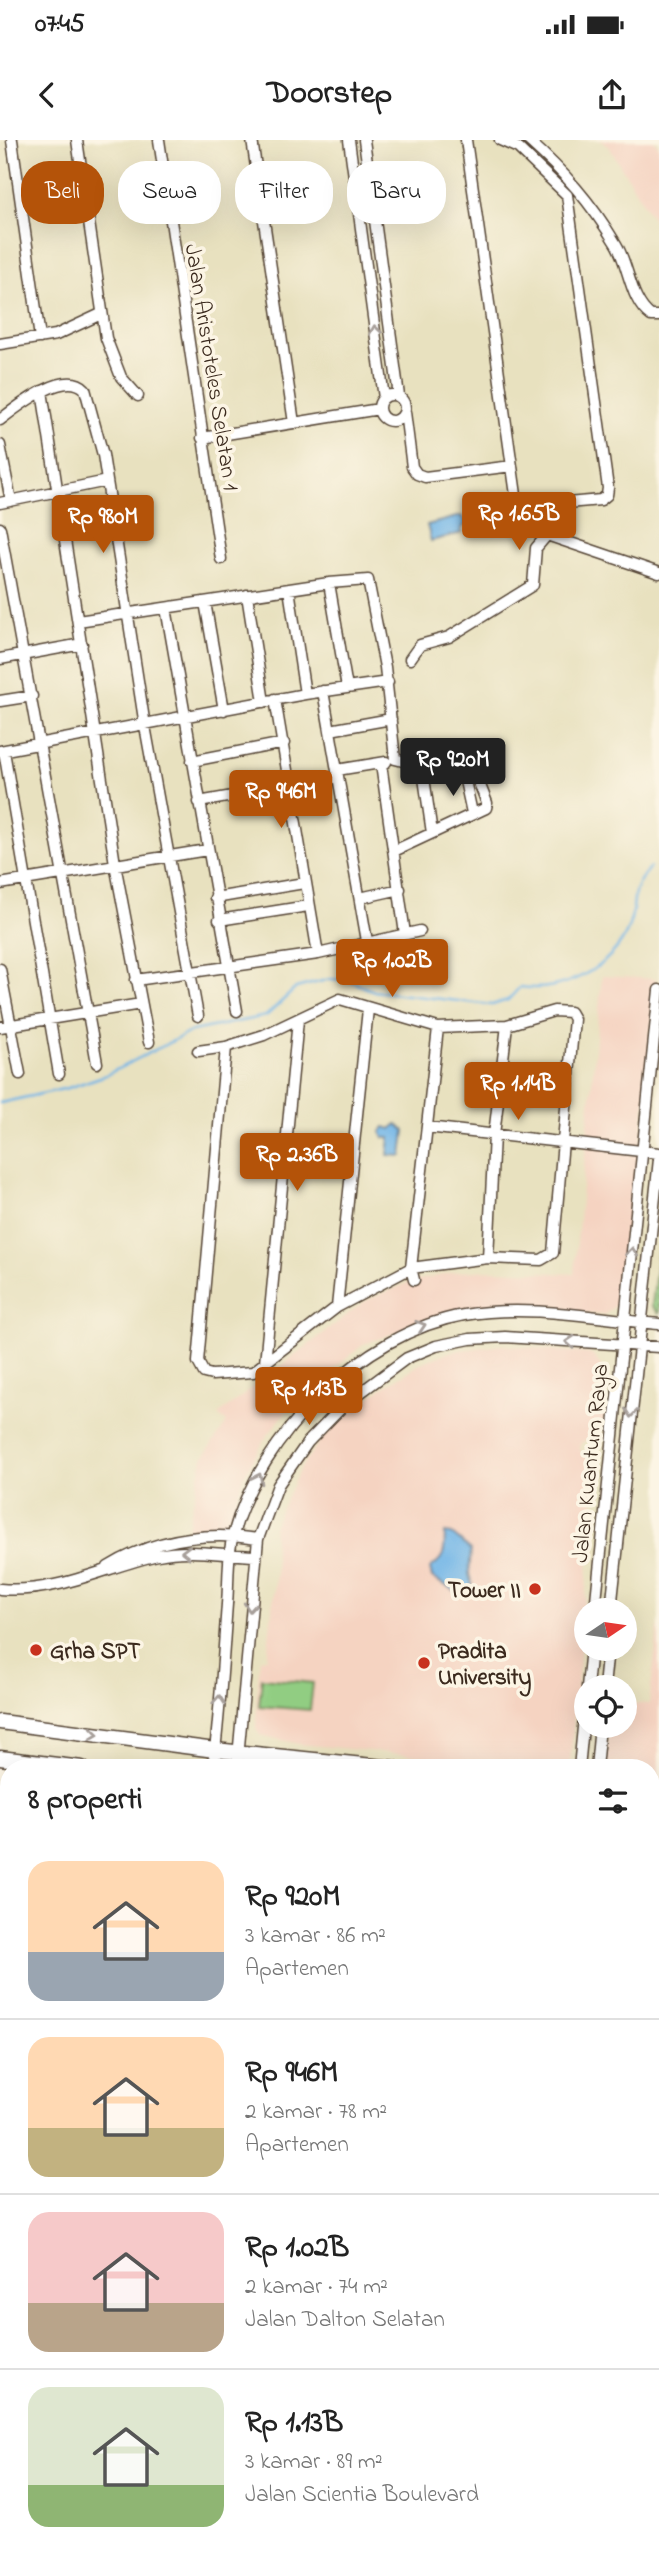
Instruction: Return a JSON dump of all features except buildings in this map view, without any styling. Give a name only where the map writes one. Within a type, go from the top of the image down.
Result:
[{"type":"main road","points":[[0,1722],[306,1759]]},
{"type":"street","points":[[12,140],[40,338]]},
{"type":"street","points":[[76,140],[101,314],[111,358],[121,377],[138,396]]},
{"type":"street","name":"Jalan Aristoteles Selatan 1","points":[[159,140],[222,559]]},
{"type":"street","points":[[252,140],[294,423]]},
{"type":"street","points":[[349,140],[384,398],[379,410]]},
{"type":"street","points":[[365,140],[399,396],[405,403],[412,467],[417,474],[425,477],[512,466]]},
{"type":"street","points":[[466,140],[517,502],[522,507],[530,508],[601,499],[607,495],[608,488],[567,195],[519,148],[499,140]]},
{"type":"street","points":[[528,140],[580,190],[618,247],[647,313],[659,316]]},
{"type":"street","points":[[567,195],[580,190]]},
{"type":"street","points":[[365,258],[381,256]]},
{"type":"street","points":[[0,344],[67,332],[101,314]]},
{"type":"street","points":[[0,421],[41,391],[68,383],[85,389],[107,486],[145,726],[198,1016]]},
{"type":"street","points":[[41,391],[96,735],[120,864],[136,980],[149,1042]]},
{"type":"street","points":[[384,398],[391,394],[399,396]]},
{"type":"street","points":[[202,438],[379,410]]},
{"type":"street","points":[[379,410],[383,417],[391,421],[400,418],[405,412]]},
{"type":"street","points":[[0,445],[5,502],[56,491],[107,486]]},
{"type":"street","points":[[0,528],[2,551],[65,874],[97,1063]]},
{"type":"street","points":[[410,659],[420,645],[449,637],[502,602],[527,591],[535,579],[536,548],[547,535],[659,573]]},
{"type":"street","points":[[78,621],[329,583],[369,582],[388,681],[395,760]]},
{"type":"street","points":[[329,583],[347,688]]},
{"type":"street","points":[[289,589],[305,694]]},
{"type":"street","points":[[247,595],[270,700],[284,743],[304,883],[318,954]]},
{"type":"street","points":[[205,602],[224,710]]},
{"type":"street","points":[[166,608],[227,968],[237,1011]]},
{"type":"street","points":[[0,659],[82,644]]},
{"type":"street","points":[[59,1074],[2,751],[145,726],[270,700],[388,681]]},
{"type":"street","points":[[323,691],[367,941]]},
{"type":"street","points":[[0,701],[32,696]]},
{"type":"street","points":[[330,730],[391,719]]},
{"type":"street","points":[[192,761],[284,743]]},
{"type":"street","points":[[199,802],[291,786],[395,760],[422,764],[464,776],[474,774],[478,777],[487,803],[486,808],[394,851]]},
{"type":"street","points":[[381,764],[405,934]]},
{"type":"street","points":[[422,764],[432,833]]},
{"type":"street","points":[[464,776],[472,813]]},
{"type":"street","points":[[0,884],[25,877],[65,874],[207,850]]},
{"type":"street","points":[[215,898],[304,883]]},
{"type":"street","points":[[360,898],[400,889]]},
{"type":"street","points":[[219,920],[308,906]]},
{"type":"street","points":[[136,980],[318,954],[420,931]]},
{"type":"street","points":[[0,969],[5,1026],[20,1074]]},
{"type":"street","name":"Jalan Kuantum Raya","points":[[596,1598],[659,990]]},
{"type":"street","points":[[198,1051],[226,1047],[298,1020],[340,999],[438,1028],[507,1025],[562,1009],[570,1012],[573,1019],[553,1253],[541,1260],[488,1258],[412,1274],[337,1307],[253,1372],[212,1375],[204,1373],[199,1366],[226,1047]]},
{"type":"street","points":[[5,1026],[49,1018],[89,1015],[141,1004]]},
{"type":"street","points":[[337,1307],[368,1009]]},
{"type":"street","points":[[265,1363],[298,1020]]},
{"type":"street","points":[[488,1258],[494,1135],[507,1025]]},
{"type":"street","points":[[412,1274],[438,1028]]},
{"type":"street","points":[[427,1127],[659,1153]]},
{"type":"street","name":"Jalan Kuantum Raya","points":[[612,1598],[659,1159]]},
{"type":"street","points":[[214,1759],[233,1535],[258,1477],[294,1421],[341,1377],[408,1331],[464,1315],[503,1311],[659,1324]]},
{"type":"street","points":[[238,1759],[254,1556],[258,1539],[278,1485],[308,1442],[345,1404],[384,1373],[407,1359],[436,1346],[470,1339],[505,1337],[659,1347]]},
{"type":"street","points":[[370,1356],[384,1373]]},
{"type":"street","points":[[99,1572],[152,1545],[180,1538],[233,1535],[258,1539]]},
{"type":"street","points":[[0,1589],[41,1588],[156,1555],[182,1551],[254,1556]]},
{"type":"street","points":[[580,1759],[582,1738]]},
{"type":"street","points":[[597,1759],[599,1738]]},
{"type":"shaded area","points":[[600,140],[654,140],[659,147],[659,229],[609,147]]},
{"type":"shaded area","points":[[602,976],[656,979],[644,1115],[620,1302],[604,1315],[499,1307],[418,1325],[364,1344],[294,1402],[267,1436],[243,1477],[232,1512],[224,1523],[214,1528],[187,1530],[203,1458],[227,1422],[218,1415],[365,1301],[410,1282],[456,1272],[494,1270],[574,1274]]},
{"type":"shaded area","points":[[503,1345],[592,1354],[608,1375],[604,1427],[581,1443],[580,1449],[584,1455],[598,1456],[585,1598],[574,1598],[574,1661],[579,1661],[578,1675],[574,1675],[570,1759],[451,1759],[299,1744],[260,1735],[256,1729],[260,1659],[267,1658],[276,1572],[273,1526],[300,1469],[319,1442],[375,1393],[423,1362],[453,1351]]},
{"type":"shaded area","points":[[659,1622],[659,1759],[607,1759],[608,1738],[637,1738],[637,1704],[649,1704]]},
{"type":"green space","points":[[659,1245],[659,1314],[652,1306]]},
{"type":"green space","points":[[262,1678],[313,1683],[310,1710],[259,1706]]},
{"type":"water","points":[[461,516],[467,523],[461,529],[462,533],[431,541],[427,525]]},
{"type":"water","points":[[397,1124],[405,1131],[402,1156],[388,1155],[390,1138],[384,1138],[381,1132],[385,1127],[391,1129]]},
{"type":"water","points":[[445,1533],[452,1534],[471,1550],[469,1574],[472,1585],[466,1592],[456,1591],[432,1578],[430,1568],[442,1557]]},
{"type":"waterway","points":[[0,1103],[68,1088],[106,1075],[192,1031],[266,1016],[296,988],[330,979],[348,980],[374,991],[492,1005],[508,1000],[520,987],[536,988],[569,982],[599,965],[622,941],[632,916],[635,891],[650,867]]},
{"type":"place","name":"Tower II","points":[[535,1589]]},
{"type":"place","name":"Grha SPT","points":[[36,1650]]},
{"type":"place","name":"Pradita University","points":[[424,1663]]}]
